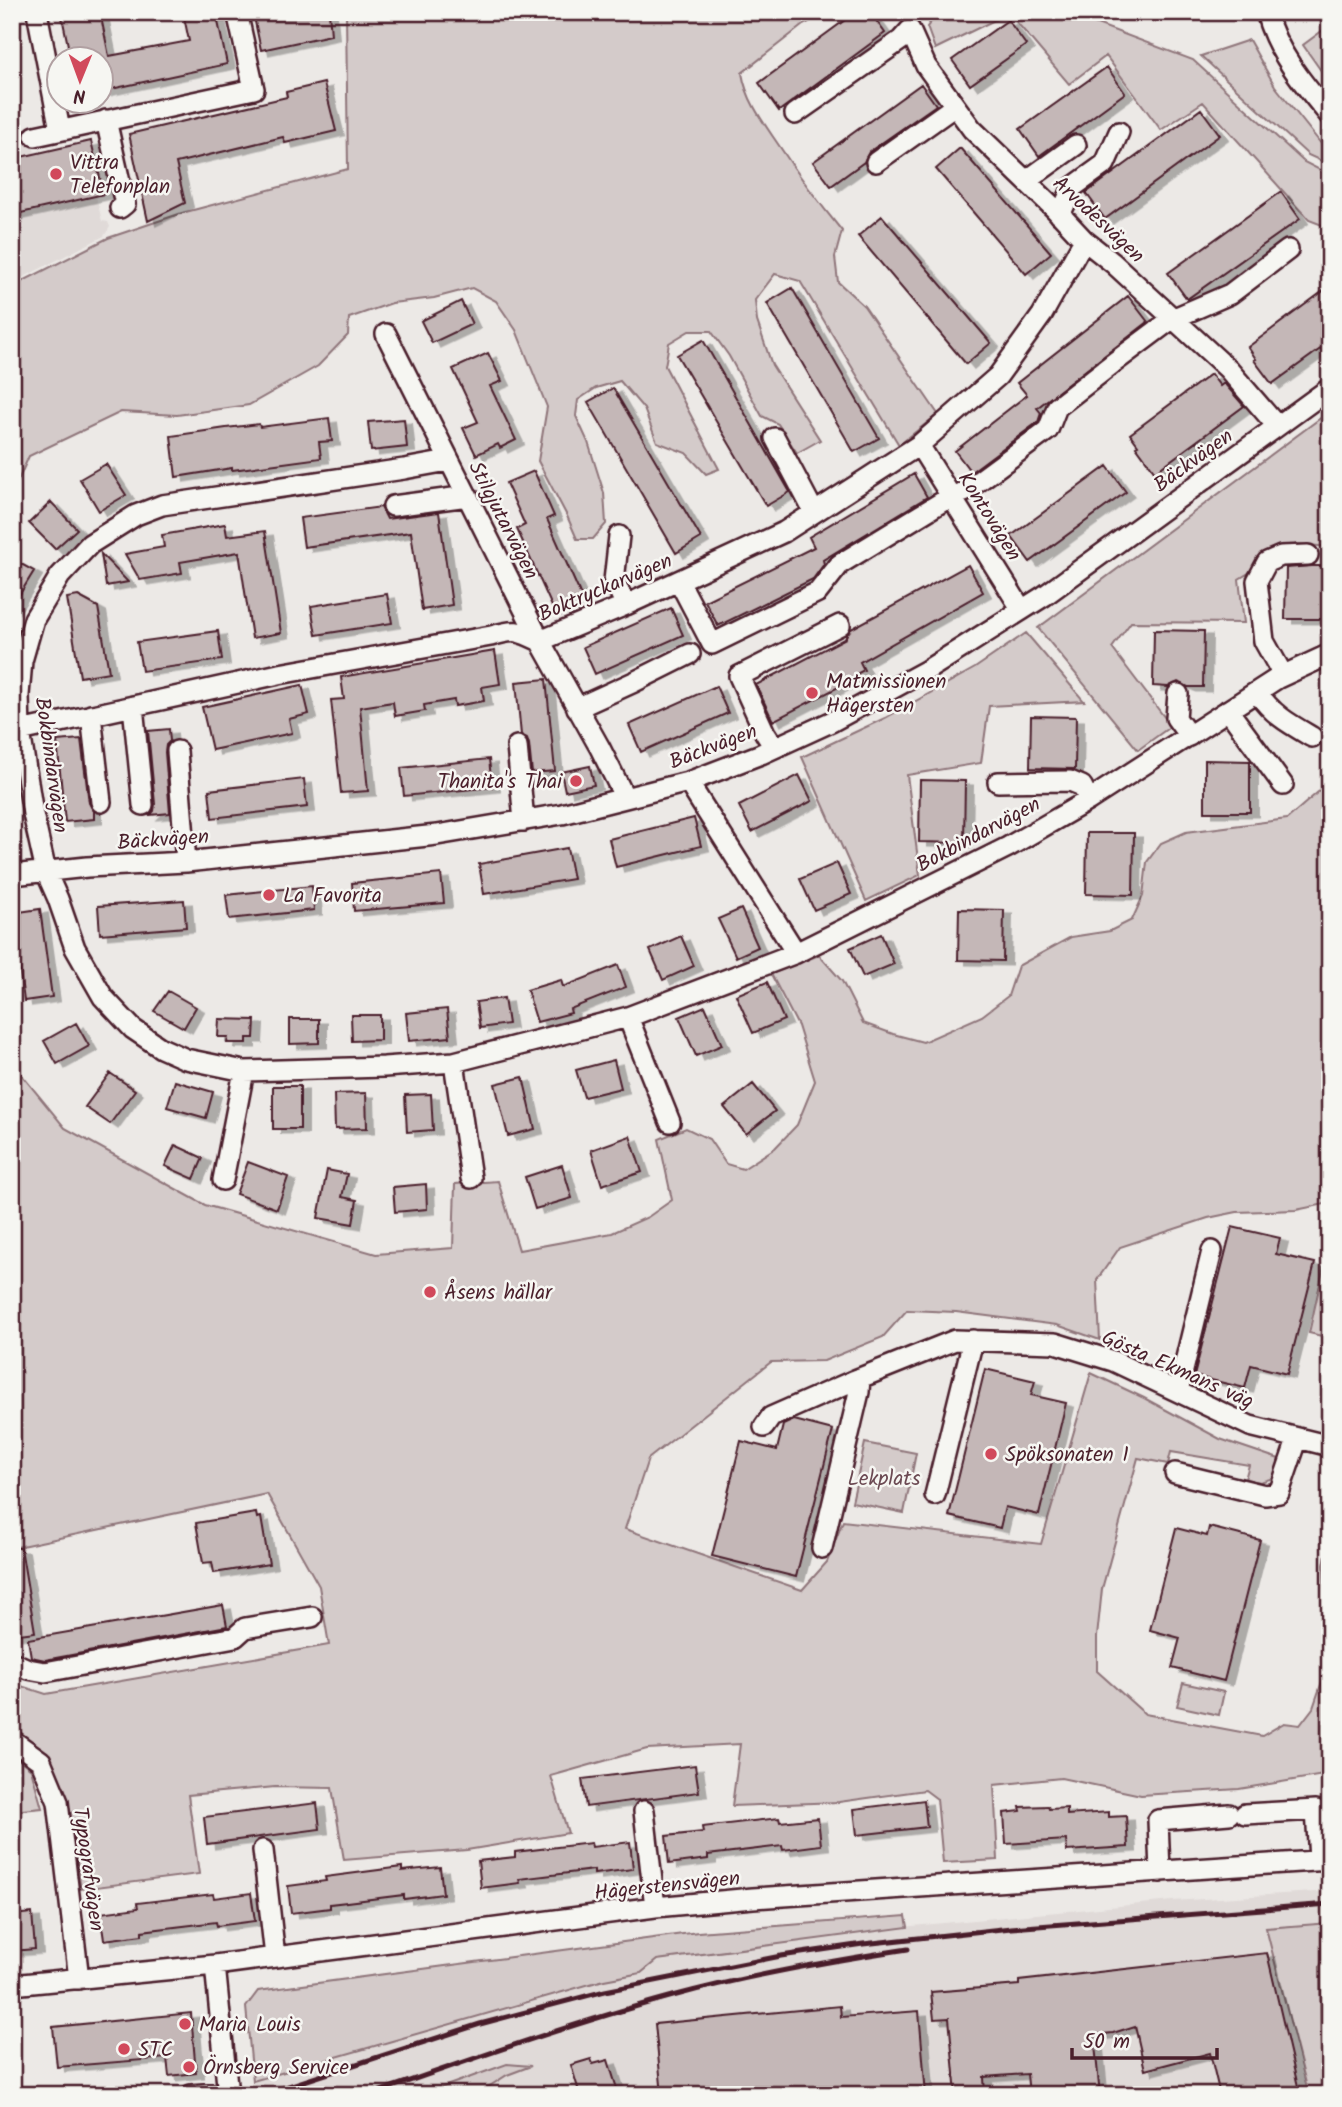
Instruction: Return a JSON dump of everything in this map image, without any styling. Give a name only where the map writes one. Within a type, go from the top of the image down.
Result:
[{"type":"street","points":[[37,12],[60,130]]},
{"type":"street","points":[[1266,12],[1270,29],[1282,51],[1330,117]]},
{"type":"street","points":[[35,136],[106,120],[174,115],[254,89],[244,18]]},
{"type":"street","name":"Arvodesvägen","points":[[795,114],[901,40],[911,30],[926,66],[972,129],[1084,240],[1113,263],[1228,369],[1277,426]]},
{"type":"street","points":[[876,162],[955,106]]},
{"type":"street","points":[[106,120],[125,204],[120,208]]},
{"type":"street","points":[[1060,215],[1073,187],[1105,164],[1119,132]]},
{"type":"street","points":[[1026,181],[1076,145]]},
{"type":"street","name":"Boktryckarvägen","points":[[18,737],[91,715],[279,674],[510,630],[540,641],[680,581],[784,532],[919,445],[998,376],[1042,316],[1084,240]]},
{"type":"street","points":[[680,581],[712,644],[818,592],[841,564],[950,497],[964,492],[1048,430],[1057,407],[1172,319],[1230,294],[1288,250]]},
{"type":"street","name":"Stilgjutarvägen","points":[[386,334],[540,641],[600,748],[625,799]]},
{"type":"street","name":"Bäckvägen","points":[[12,875],[186,862],[437,835],[524,821],[688,782],[833,720],[927,670],[1022,610],[1330,388]]},
{"type":"street","points":[[775,438],[814,512]]},
{"type":"street","name":"Kontovägen","points":[[919,445],[1022,610]]},
{"type":"street","name":"Bokbindarvägen","points":[[448,461],[162,505],[136,515],[90,544],[60,576],[34,619],[22,661],[18,737],[46,872],[79,956],[103,997],[133,1029],[161,1048],[186,1059],[244,1071],[384,1067],[454,1062],[628,1017],[796,953],[1008,847],[1089,800],[1283,676],[1330,654]]},
{"type":"street","points":[[394,506],[468,496]]},
{"type":"street","points":[[619,536],[614,581],[626,606]]},
{"type":"street","points":[[1283,676],[1264,641],[1257,581],[1266,562],[1281,556],[1308,555]]},
{"type":"street","points":[[774,747],[739,676],[840,625]]},
{"type":"street","points":[[577,708],[690,654]]},
{"type":"street","points":[[1257,692],[1268,708],[1312,737]]},
{"type":"street","points":[[1178,694],[1176,718],[1189,736]]},
{"type":"street","points":[[134,706],[143,805]]},
{"type":"street","points":[[1228,710],[1283,785]]},
{"type":"street","points":[[91,715],[101,802]]},
{"type":"street","points":[[517,746],[524,821]]},
{"type":"street","points":[[177,751],[186,862]]},
{"type":"street","points":[[998,782],[1070,781],[1082,786],[1089,800]]},
{"type":"street","points":[[688,782],[796,953]]},
{"type":"street","points":[[628,1017],[670,1122]]},
{"type":"street","points":[[454,1062],[471,1178]]},
{"type":"street","points":[[223,1180],[244,1071]]},
{"type":"street","points":[[1178,1391],[1212,1251]]},
{"type":"street","points":[[764,1427],[771,1417],[860,1378],[964,1340]]},
{"type":"street","points":[[935,1495],[964,1340]]},
{"type":"street","name":"Gösta Ekmans väg","points":[[964,1340],[1055,1343],[1113,1361],[1251,1426],[1297,1440],[1330,1446]]},
{"type":"street","points":[[822,1548],[860,1378]]},
{"type":"street","points":[[1175,1473],[1265,1494],[1279,1493],[1297,1440]]},
{"type":"street","points":[[12,1662],[45,1672],[235,1637],[245,1628],[312,1617]]},
{"type":"street","name":"Typografvägen","points":[[12,1741],[41,1761],[58,1802],[79,1979]]},
{"type":"street","points":[[1160,1872],[1158,1820],[1237,1814],[1316,1810],[1324,1860]]},
{"type":"street","points":[[644,1811],[655,1907]]},
{"type":"street","points":[[262,1850],[275,1956]]},
{"type":"street","name":"Hägerstensvägen","points":[[12,1985],[215,1965],[655,1907],[753,1898],[1324,1860]]},
{"type":"street","points":[[191,2095],[228,2093],[215,1965]]},
{"type":"shaded area","name":"Vittra Telefonplan","points":[[30,131],[35,153],[91,141],[104,194],[96,196],[102,221],[108,222],[110,227],[104,236],[12,285],[12,135]]},
{"type":"shaded area","points":[[1330,1891],[1330,1923],[1266,1929],[1309,2095],[482,2095],[481,2091],[507,2075],[529,2066],[432,2092],[433,2095],[255,2095],[253,2081],[604,1980],[641,1973],[657,1960],[882,1929],[1172,1901]]},
{"type":"green space","points":[[346,12],[827,12],[803,25],[742,73],[744,84],[768,129],[842,231],[835,257],[838,282],[864,306],[938,414],[899,445],[800,281],[775,274],[755,300],[757,321],[772,365],[820,440],[797,453],[778,424],[762,416],[729,356],[711,331],[689,331],[669,343],[665,366],[719,469],[706,474],[686,453],[657,442],[644,409],[620,381],[596,388],[578,400],[576,416],[588,442],[604,493],[606,524],[593,539],[577,539],[538,461],[547,407],[516,330],[496,301],[472,288],[434,298],[392,303],[349,318],[348,335],[318,366],[249,405],[177,415],[121,412],[29,456],[12,494],[12,292],[19,283],[108,238],[182,213],[348,169]]},
{"type":"green space","points":[[945,12],[1065,12],[1193,60],[1304,162],[1330,175],[1330,228],[1309,220],[1203,102],[1161,130],[1106,56],[1069,84],[1009,13],[935,49],[927,27],[933,19]]},
{"type":"green space","points":[[1330,25],[1330,54],[1322,72],[1303,45]]},
{"type":"green space","points":[[1249,40],[1275,86],[1330,155],[1330,165],[1308,155],[1201,56]]},
{"type":"green space","points":[[1330,411],[1330,547],[1296,544],[1239,579],[1244,623],[1131,622],[1112,648],[1171,726],[1138,750],[1038,628]]},
{"type":"green space","points":[[1026,633],[1084,701],[989,706],[981,763],[907,775],[920,875],[866,901],[802,757],[885,718],[975,668]]},
{"type":"green space","points":[[1330,785],[1330,1203],[1296,1210],[1237,1212],[1208,1218],[1120,1247],[1097,1280],[1100,1340],[1057,1325],[956,1312],[907,1310],[883,1337],[824,1361],[771,1362],[648,1459],[625,1529],[802,1590],[827,1562],[843,1521],[1041,1544],[1091,1373],[1220,1439],[1282,1460],[1277,1477],[1260,1482],[1245,1479],[1249,1465],[1171,1452],[1168,1464],[1138,1458],[1102,1589],[1097,1671],[1145,1714],[1262,1736],[1284,1723],[1300,1725],[1313,1708],[1327,1667],[1324,1565],[1330,1533],[1330,1774],[1239,1789],[1141,1795],[1061,1778],[994,1785],[998,1860],[943,1863],[937,1799],[925,1790],[839,1802],[732,1806],[740,1744],[647,1749],[551,1776],[568,1833],[467,1850],[344,1860],[332,1788],[275,1787],[188,1795],[199,1874],[81,1889],[68,1806],[47,1759],[12,1730],[12,1683],[46,1694],[329,1645],[319,1586],[267,1494],[12,1548],[12,1063],[65,1128],[205,1205],[376,1254],[453,1248],[455,1184],[498,1181],[519,1250],[612,1233],[648,1217],[672,1200],[659,1139],[686,1128],[709,1139],[726,1164],[743,1169],[775,1148],[797,1125],[815,1081],[798,1026],[771,974],[819,955],[842,981],[863,1023],[923,1042],[982,1016],[1008,996],[1018,966],[1071,937],[1110,931],[1132,920],[1143,896],[1147,862],[1161,843],[1186,832],[1287,819]]},
{"type":"green space","points":[[1325,1262],[1330,1263],[1330,1338],[1309,1333]]},
{"type":"green space","name":"Lekplats","points":[[865,1443],[916,1453],[904,1513],[852,1502]]},
{"type":"green space","points":[[1183,1683],[1224,1692],[1219,1715],[1177,1706]]},
{"type":"green space","points":[[12,1754],[31,1769],[42,1808],[12,1811]]},
{"type":"green space","points":[[906,1916],[908,1927],[657,1960],[641,1973],[604,1980],[253,2081],[246,2007],[258,1991],[698,1932]]},
{"type":"green space","points":[[1330,1923],[1330,1952],[1320,1966],[1321,2037],[1326,2095],[1309,2095],[1266,1928]]},
{"type":"green space","points":[[507,2064],[531,2066],[507,2075],[482,2091],[482,2095],[433,2095],[432,2091]]},
{"type":"building","points":[[61,12],[100,12],[107,46],[68,46]]},
{"type":"building","points":[[183,12],[216,12],[227,64],[116,88],[116,55],[189,41]]},
{"type":"building","points":[[253,12],[329,12],[331,35],[261,50]]},
{"type":"building","points":[[856,12],[870,12],[885,33],[779,111],[759,83]]},
{"type":"building","points":[[1008,20],[1026,45],[970,85],[952,60]]},
{"type":"building","points":[[1107,67],[1125,93],[1039,156],[1020,129]]},
{"type":"building","points":[[324,83],[336,131],[285,143],[283,137],[176,163],[185,203],[148,221],[129,134],[287,97],[286,92]]},
{"type":"building","points":[[921,84],[936,105],[869,152],[864,162],[831,186],[813,162]]},
{"type":"building","points":[[1201,109],[1220,135],[1105,219],[1086,193]]},
{"type":"building","name":"Vittra Telefonplan","points":[[91,141],[104,194],[12,215],[12,159]]},
{"type":"building","points":[[960,148],[1051,253],[1026,274],[936,169]]},
{"type":"building","points":[[1281,192],[1300,219],[1187,299],[1168,273]]},
{"type":"building","points":[[882,216],[991,343],[966,364],[858,236]]},
{"type":"building","points":[[1330,286],[1330,342],[1272,384],[1248,347]]},
{"type":"building","points":[[792,288],[879,438],[854,452],[767,303]]},
{"type":"building","points":[[1128,296],[1148,322],[1037,408],[1041,413],[1038,422],[971,472],[955,451],[1027,395],[1017,383]]},
{"type":"building","points":[[461,301],[472,324],[432,343],[421,321]]},
{"type":"building","points":[[703,340],[790,492],[766,506],[677,355]]},
{"type":"building","points":[[488,353],[502,381],[490,386],[516,440],[500,448],[498,444],[476,455],[463,428],[478,422],[453,369]]},
{"type":"building","points":[[1211,374],[1220,386],[1224,383],[1244,406],[1155,472],[1130,434]]},
{"type":"building","points":[[613,388],[701,538],[676,553],[588,402]]},
{"type":"building","points":[[329,418],[332,441],[319,442],[321,458],[176,477],[171,436]]},
{"type":"building","points":[[404,419],[407,447],[371,451],[368,422]]},
{"type":"building","points":[[106,464],[126,495],[99,511],[80,479]]},
{"type":"building","points":[[1107,466],[1126,492],[1030,562],[1011,536]]},
{"type":"building","points":[[534,471],[554,516],[547,519],[582,598],[554,611],[517,529],[525,525],[506,483]]},
{"type":"building","points":[[914,474],[927,497],[823,560],[824,564],[813,579],[718,626],[705,601],[814,547],[809,537]]},
{"type":"building","points":[[51,502],[77,529],[55,549],[29,523]]},
{"type":"building","points":[[381,507],[387,519],[439,512],[452,605],[422,610],[411,532],[304,547],[300,518]]},
{"type":"building","points":[[225,524],[227,536],[265,531],[281,633],[252,638],[239,552],[180,562],[182,573],[140,580],[125,554],[164,547],[162,535]]},
{"type":"building","points":[[101,554],[128,582],[106,586]]},
{"type":"building","points":[[12,559],[34,571],[12,607]]},
{"type":"building","points":[[968,565],[983,592],[860,662],[864,670],[858,673],[858,677],[773,721],[756,685],[846,638],[851,629]]},
{"type":"building","points":[[1330,566],[1330,619],[1285,619],[1286,568]]},
{"type":"building","points":[[387,594],[392,623],[316,635],[311,606]]},
{"type":"building","points":[[78,596],[98,607],[109,672],[80,677],[67,598]]},
{"type":"building","points":[[671,608],[683,635],[595,674],[583,647]]},
{"type":"building","points":[[1154,630],[1204,631],[1203,687],[1188,687],[1178,682],[1168,687],[1153,686]]},
{"type":"building","points":[[218,631],[222,660],[142,671],[137,642]]},
{"type":"building","points":[[495,651],[500,684],[482,687],[484,701],[455,706],[454,700],[424,705],[425,711],[395,716],[393,702],[360,707],[368,791],[341,793],[331,700],[344,699],[341,677]]},
{"type":"building","points":[[546,679],[555,771],[532,773],[529,744],[527,738],[521,735],[516,682]]},
{"type":"building","points":[[302,685],[309,714],[289,719],[292,733],[212,750],[202,707]]},
{"type":"building","points":[[716,686],[728,713],[641,752],[629,725]]},
{"type":"building","points":[[1031,716],[1076,717],[1075,769],[1030,768]]},
{"type":"building","points":[[169,729],[170,741],[165,752],[170,813],[150,815],[155,804],[148,731]]},
{"type":"building","points":[[81,739],[89,803],[94,811],[94,819],[65,822],[57,741]]},
{"type":"building","points":[[489,759],[492,787],[404,796],[401,768]]},
{"type":"building","points":[[1205,760],[1250,761],[1250,812],[1205,812]]},
{"type":"building","points":[[590,766],[594,785],[565,791],[561,772]]},
{"type":"building","points":[[799,775],[812,801],[752,832],[739,806]]},
{"type":"building","points":[[304,779],[307,807],[212,818],[209,790]]},
{"type":"building","points":[[920,780],[965,781],[964,843],[919,842]]},
{"type":"building","points":[[694,818],[701,846],[616,867],[609,839]]},
{"type":"building","points":[[1087,833],[1134,833],[1133,895],[1086,894]]},
{"type":"building","points":[[567,848],[573,879],[484,894],[479,864]]},
{"type":"building","points":[[837,863],[851,894],[814,910],[800,879]]},
{"type":"building","points":[[441,874],[444,903],[354,911],[352,883]]},
{"type":"building","points":[[312,886],[314,910],[229,919],[226,895]]},
{"type":"building","points":[[184,900],[186,927],[100,934],[98,906]]},
{"type":"building","points":[[40,909],[52,997],[24,1001],[12,913]]},
{"type":"building","points":[[741,909],[758,947],[736,957],[718,919]]},
{"type":"building","points":[[959,909],[1004,910],[1003,961],[958,960]]},
{"type":"building","points":[[881,934],[894,964],[863,977],[850,948]]},
{"type":"building","points":[[681,936],[694,966],[663,980],[650,950]]},
{"type":"building","points":[[618,965],[626,987],[570,1009],[571,1013],[537,1022],[527,990],[561,980],[563,987]]},
{"type":"building","points":[[767,982],[784,1020],[753,1033],[736,995]]},
{"type":"building","points":[[168,991],[196,1007],[184,1028],[154,1011]]},
{"type":"building","points":[[504,998],[508,1024],[480,1028],[476,1002]]},
{"type":"building","points":[[705,1006],[722,1045],[696,1056],[679,1017]]},
{"type":"building","points":[[447,1009],[450,1037],[409,1041],[406,1013]]},
{"type":"building","points":[[351,1015],[380,1015],[380,1040],[352,1041]]},
{"type":"building","points":[[219,1019],[255,1020],[254,1038],[247,1038],[247,1043],[227,1043],[228,1037],[218,1037]]},
{"type":"building","points":[[290,1019],[319,1019],[319,1043],[290,1044]]},
{"type":"building","points":[[76,1023],[89,1046],[57,1064],[44,1041]]},
{"type":"building","points":[[614,1060],[621,1088],[584,1097],[576,1070]]},
{"type":"building","points":[[110,1073],[135,1090],[110,1124],[85,1107]]},
{"type":"building","points":[[523,1077],[535,1129],[508,1136],[495,1084]]},
{"type":"building","points":[[175,1081],[213,1092],[206,1118],[167,1107]]},
{"type":"building","points":[[753,1084],[775,1111],[746,1134],[724,1107]]},
{"type":"building","points":[[273,1086],[300,1086],[300,1129],[273,1129]]},
{"type":"building","points":[[366,1093],[367,1128],[335,1129],[334,1094]]},
{"type":"building","points":[[431,1094],[433,1130],[407,1132],[405,1095]]},
{"type":"building","points":[[630,1136],[642,1172],[602,1185],[591,1150]]},
{"type":"building","points":[[175,1145],[203,1158],[194,1179],[165,1166]]},
{"type":"building","points":[[248,1162],[288,1177],[277,1209],[236,1194]]},
{"type":"building","points":[[562,1165],[572,1198],[535,1209],[525,1177]]},
{"type":"building","points":[[327,1170],[347,1174],[342,1197],[357,1200],[353,1224],[318,1218]]},
{"type":"building","points":[[426,1184],[427,1209],[395,1212],[393,1187]]},
{"type":"building","points":[[1232,1227],[1280,1238],[1276,1254],[1315,1263],[1287,1374],[1251,1365],[1245,1388],[1194,1376]]},
{"type":"building","name":"Spöksonaten 1","points":[[985,1369],[1035,1381],[1031,1395],[1066,1403],[1039,1515],[1005,1507],[1000,1528],[949,1516]]},
{"type":"building","points":[[794,1420],[833,1430],[796,1577],[712,1556],[741,1441],[777,1450],[783,1425]]},
{"type":"building","points":[[256,1513],[257,1518],[261,1517],[269,1564],[214,1573],[212,1562],[203,1563],[196,1523]]},
{"type":"building","points":[[1209,1527],[1260,1540],[1224,1681],[1172,1668],[1180,1638],[1150,1630],[1176,1528],[1207,1536]]},
{"type":"building","points":[[12,1548],[21,1548],[35,1632],[12,1635]]},
{"type":"building","points":[[223,1605],[227,1626],[45,1660],[31,1657],[28,1639]]},
{"type":"building","points":[[695,1765],[699,1792],[586,1807],[582,1779]]},
{"type":"building","points":[[924,1800],[927,1827],[857,1835],[854,1809]]},
{"type":"building","points":[[317,1803],[320,1829],[207,1844],[204,1817]]},
{"type":"building","points":[[1048,1806],[1049,1809],[1067,1808],[1067,1815],[1109,1812],[1109,1817],[1126,1816],[1128,1847],[1067,1851],[1066,1840],[1006,1844],[1004,1813],[1021,1811],[1020,1807]]},
{"type":"building","points":[[779,1818],[780,1822],[818,1818],[821,1845],[783,1850],[782,1846],[708,1855],[708,1859],[669,1864],[666,1836],[703,1832],[702,1827]]},
{"type":"building","points":[[630,1842],[633,1869],[594,1874],[594,1870],[519,1879],[520,1883],[481,1888],[478,1861],[515,1857],[515,1852],[591,1843],[592,1847]]},
{"type":"building","points":[[402,1867],[402,1871],[440,1867],[443,1894],[404,1899],[404,1895],[330,1904],[330,1908],[291,1913],[288,1886],[326,1881],[325,1877]]},
{"type":"building","points":[[251,1893],[255,1921],[217,1926],[216,1922],[142,1931],[142,1935],[104,1940],[100,1913],[138,1908],[137,1903],[213,1894],[214,1898]]},
{"type":"building","points":[[32,1913],[35,1949],[12,1951],[12,1915]]},
{"type":"building","points":[[1267,1953],[1300,2095],[1220,2095],[1210,2053],[1145,2070],[1135,2026],[1113,2033],[1094,2035],[1100,2095],[1029,2095],[1027,2074],[984,2077],[985,2095],[956,2095],[949,2018],[934,2019],[931,1992],[1019,1985],[1019,1981]]},
{"type":"building","points":[[840,2006],[841,2017],[919,2011],[926,2095],[662,2095],[655,2024]]},
{"type":"building","points":[[191,2013],[196,2073],[169,2076],[167,2058],[57,2067],[53,2027]]},
{"type":"building","points":[[591,2059],[593,2064],[608,2060],[619,2095],[580,2095],[571,2065]]},
{"type":"railway","points":[[261,2095],[480,2024],[605,1991],[781,1956],[1011,1928],[1330,1904]]},
{"type":"railway","points":[[369,2095],[558,2030],[673,1996],[790,1969],[908,1949]]},
{"type":"place","name":"Vittra Telefonplan","points":[[56,174]]},
{"type":"place","name":"Matmissionen Hägersten","points":[[812,693]]},
{"type":"place","name":"Thanita's Thai","points":[[576,781]]},
{"type":"place","name":"La Favorita","points":[[269,895]]},
{"type":"place","name":"Åsens hällar","points":[[430,1292]]},
{"type":"place","name":"Spöksonaten 1","points":[[991,1454]]},
{"type":"place","name":"Maria Louis","points":[[185,2024]]},
{"type":"place","name":"STC","points":[[124,2049]]},
{"type":"place","name":"Örnsberg Service","points":[[189,2067]]}]
